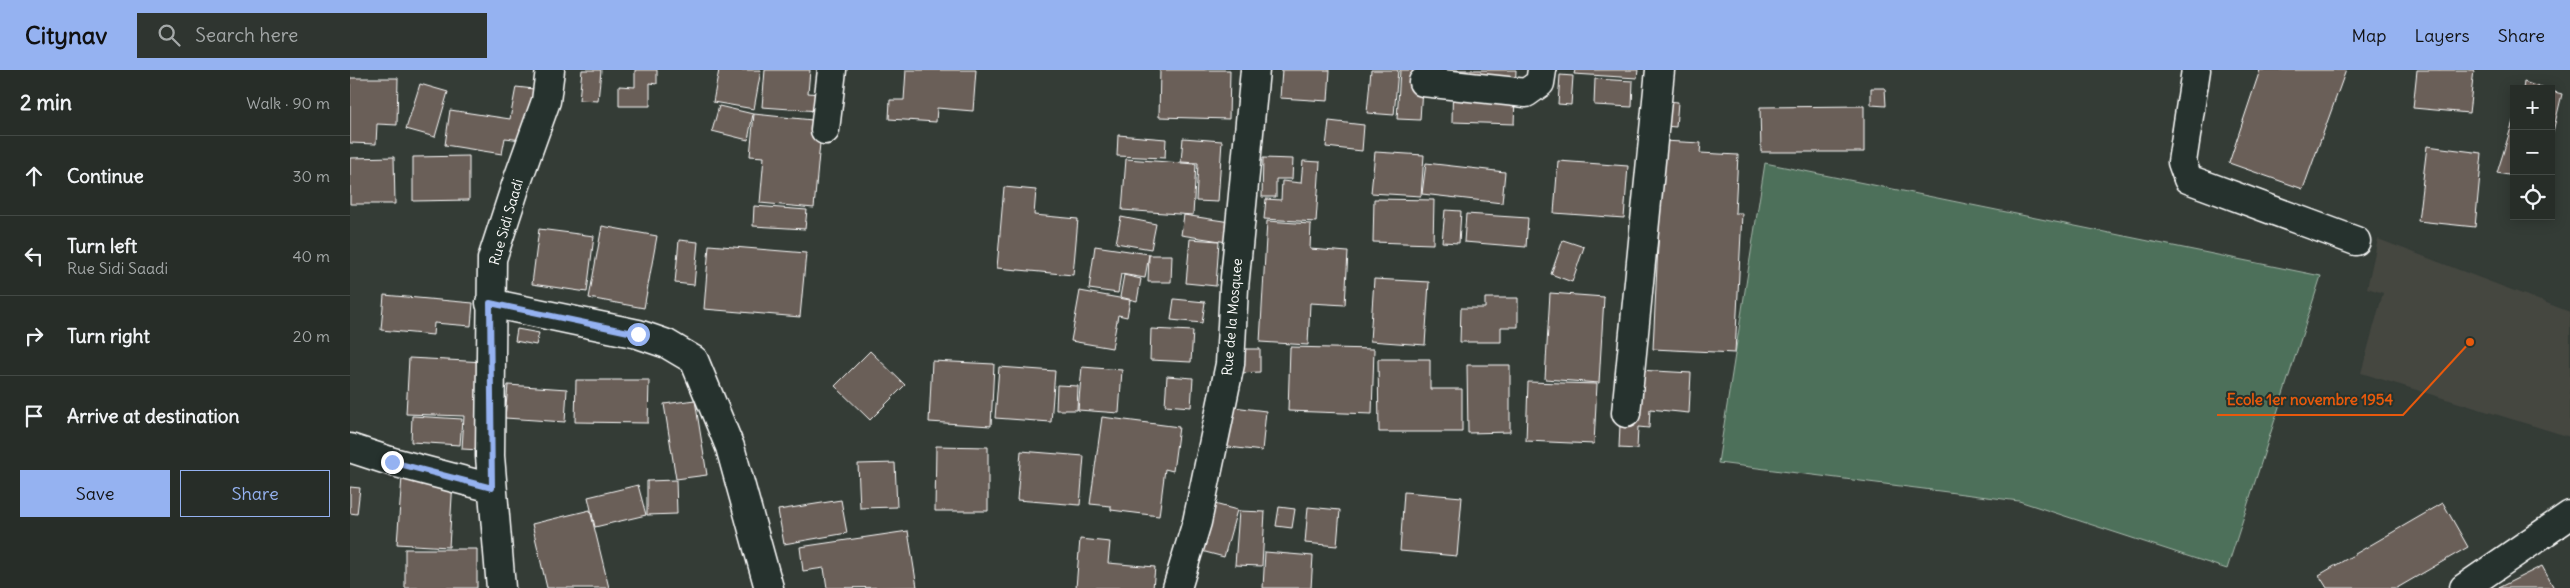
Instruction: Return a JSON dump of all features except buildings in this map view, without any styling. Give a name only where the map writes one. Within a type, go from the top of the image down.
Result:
[{"type":"street","name":"Rue Sidi Saadi","points":[[502,588],[492,488],[490,303],[492,259],[546,101],[550,70]]},
{"type":"street","points":[[824,130],[832,70]]},
{"type":"street","name":"Rue de la Mosquee","points":[[1177,588],[1197,522],[1230,364],[1234,288],[1255,70]]},
{"type":"street","points":[[1423,82],[1526,93],[1540,83],[1542,70]]},
{"type":"street","points":[[1626,413],[1660,70]]},
{"type":"street","points":[[2196,70],[2182,162],[2188,179],[2356,241]]},
{"type":"street","points":[[490,303],[638,334],[667,344],[694,360],[730,447],[769,588]]},
{"type":"street","points":[[350,448],[392,462],[492,488]]},
{"type":"street","points":[[2464,588],[2570,515]]},
{"type":"shaded area","points":[[2378,239],[2570,312],[2570,437],[2361,373],[2383,293],[2367,288]]},
{"type":"green space","points":[[1765,163],[2321,276],[2227,569],[2019,501],[1718,463]]},
{"type":"place","name":"Ecole 1er novembre 1954","points":[[2470,342]]},
{"type":"route","points":[[392,462],[492,488],[490,456],[490,303],[638,334]]}]
